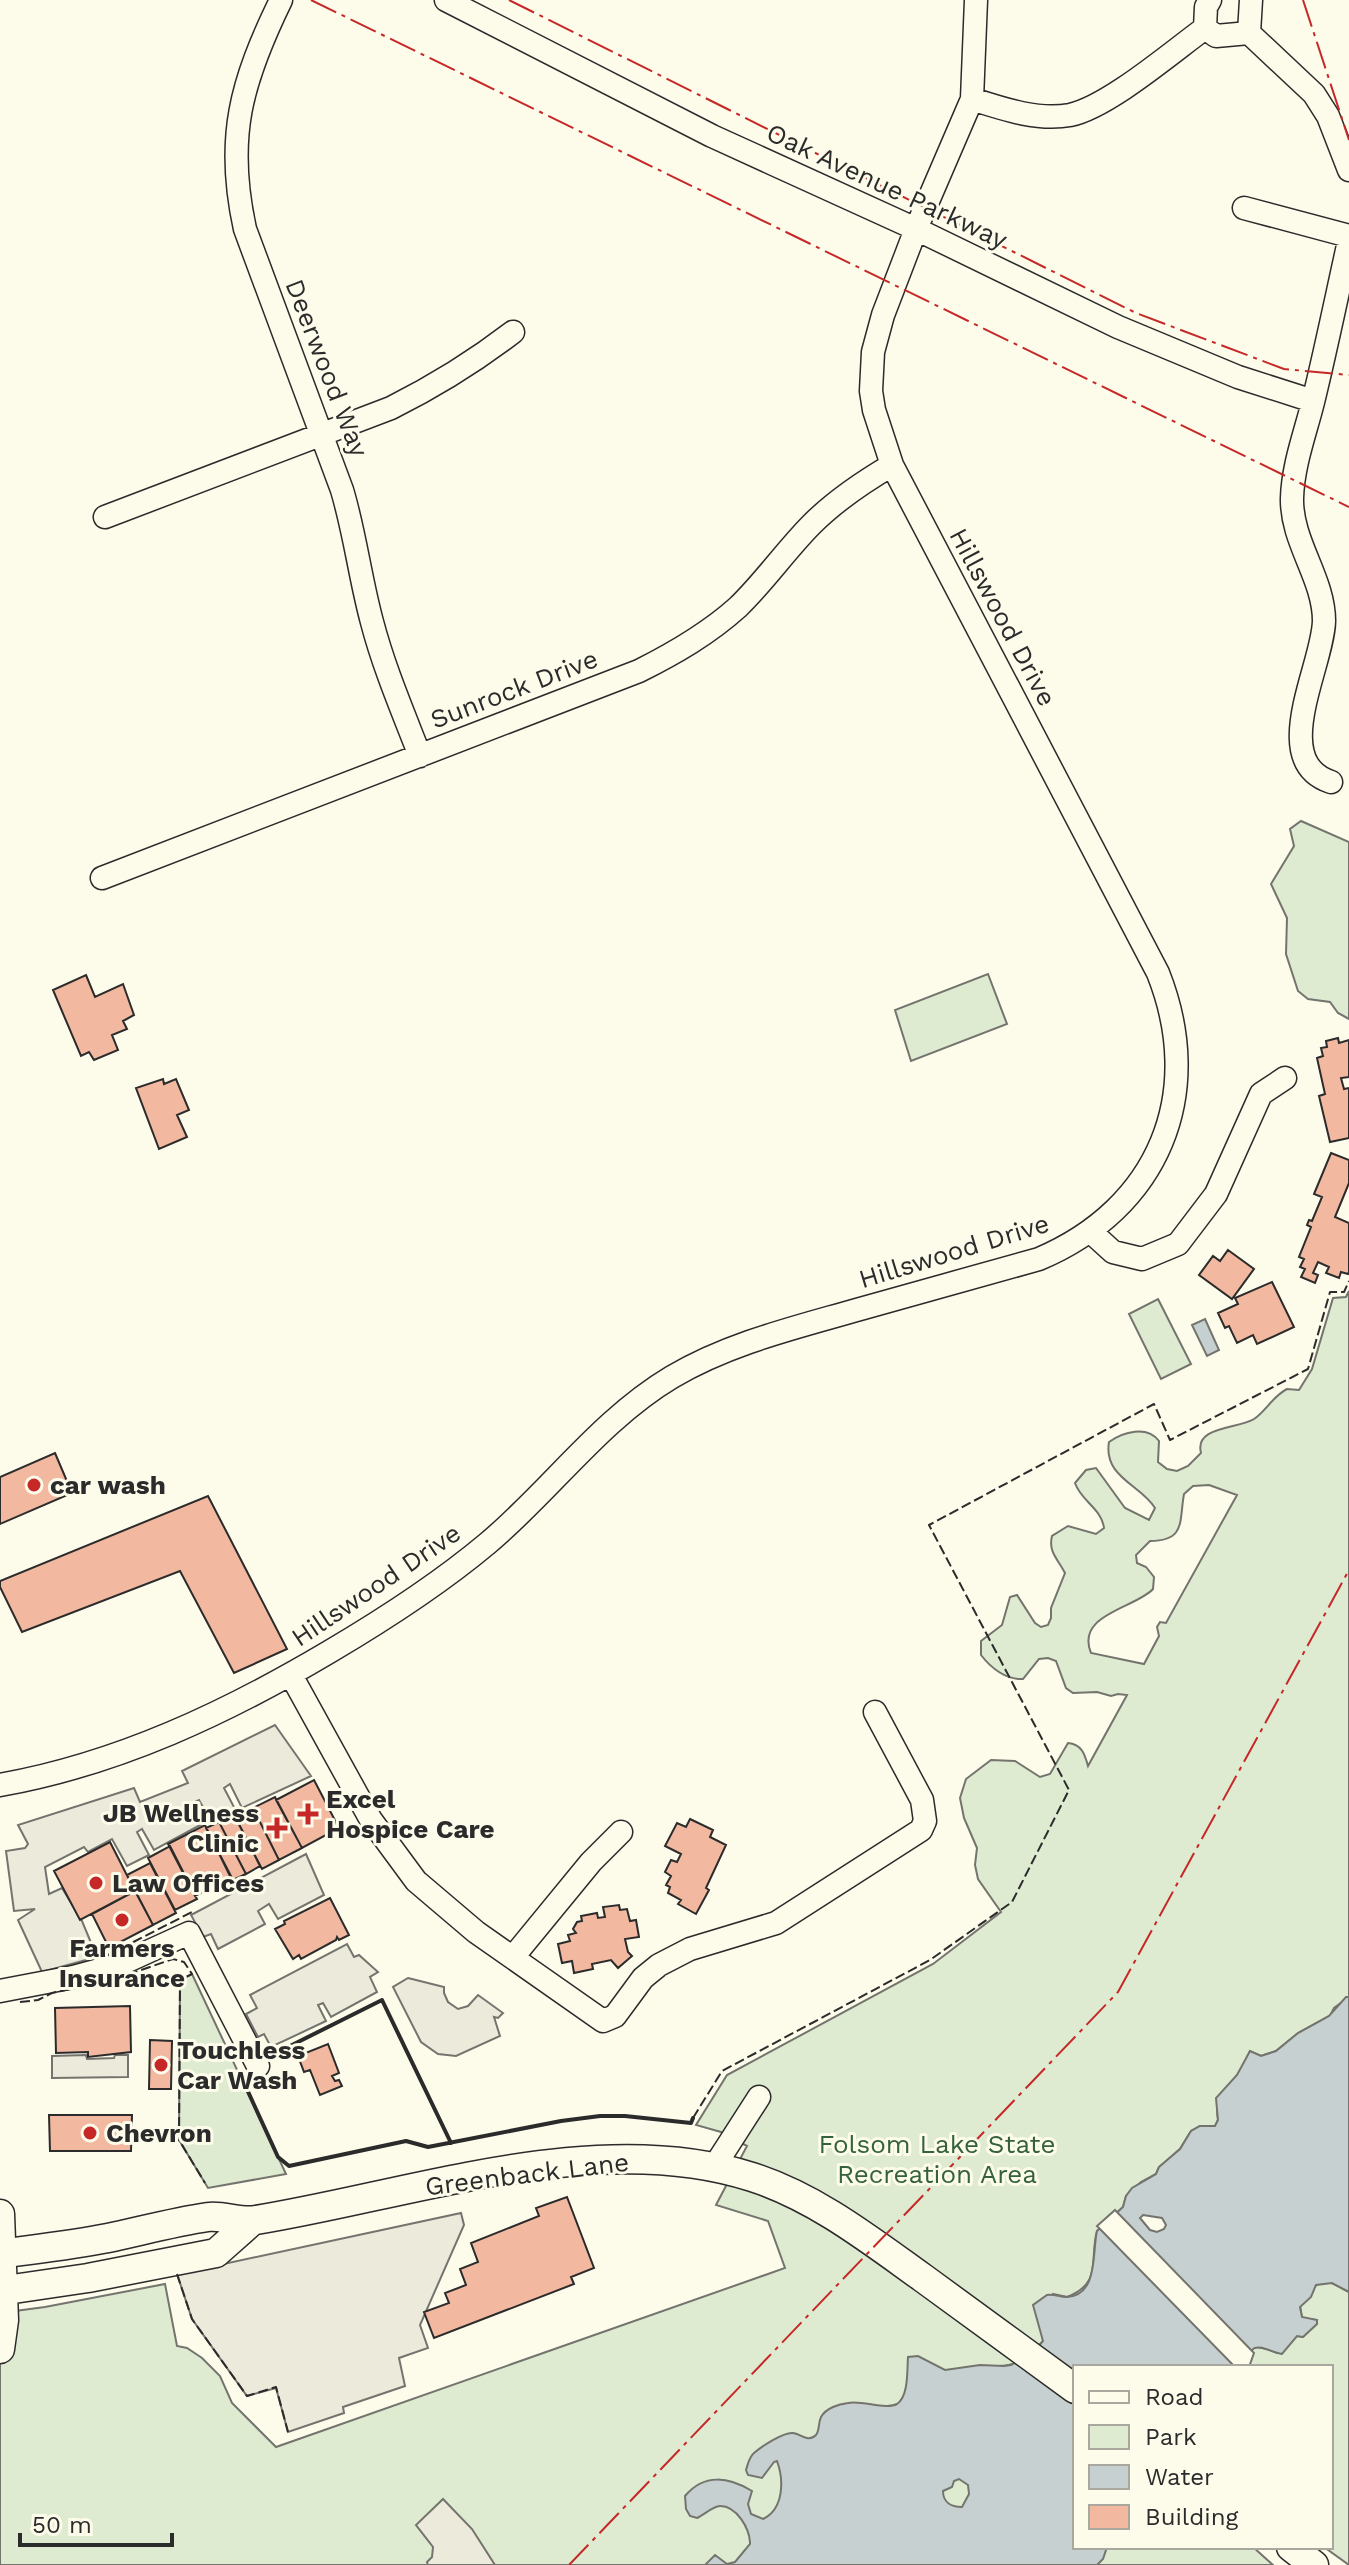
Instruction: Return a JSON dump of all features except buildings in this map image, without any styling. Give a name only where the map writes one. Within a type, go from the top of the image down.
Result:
[{"type":"main road","name":"Greenback Lane","points":[[0,2254],[107,2238],[213,2216],[252,2221],[431,2184],[549,2165],[641,2159],[714,2167],[754,2177],[795,2195],[874,2243],[1073,2388]]},
{"type":"main road","points":[[0,2214],[4,2320],[0,2349]]},
{"type":"main road","name":"Greenback Lane","points":[[2,2290],[88,2278],[216,2253],[252,2221]]},
{"type":"main road","points":[[1294,2549],[1314,2565]]},
{"type":"street","name":"Deerwood Way","points":[[281,0],[260,42],[242,98],[237,127],[236,171],[245,229],[342,490],[355,533],[372,623],[420,756]]},
{"type":"street","name":"Oak Avenue Parkway","points":[[446,0],[712,136],[1168,349],[1238,377],[1313,401]]},
{"type":"street","name":"Hillswood Drive","points":[[0,1785],[79,1766],[202,1721],[291,1675],[385,1619],[489,1542],[537,1498],[603,1429],[636,1402],[708,1358],[746,1342],[1039,1259],[1066,1248],[1091,1232],[1133,1193],[1162,1143],[1177,1086],[1176,1028],[1169,1000],[1158,973],[892,465],[874,410],[871,391],[873,352],[883,315],[972,99],[976,0]]},
{"type":"street","points":[[1205,28],[1206,7],[1210,0]]},
{"type":"street","points":[[1249,33],[1251,0]]},
{"type":"street","points":[[972,99],[1010,112],[1071,115],[1122,89],[1205,28]]},
{"type":"street","points":[[1205,28],[1216,36],[1249,33],[1314,94],[1328,116],[1349,170]]},
{"type":"street","points":[[1244,208],[1349,238],[1297,460],[1292,500],[1296,529],[1322,601],[1324,626],[1299,736],[1307,764],[1321,779],[1331,782]]},
{"type":"street","points":[[105,517],[391,408],[476,361],[513,332]]},
{"type":"street","name":"Sunrock Drive","points":[[102,878],[639,671],[674,653],[737,608],[811,525],[836,502],[892,465]]},
{"type":"street","points":[[1091,1232],[1113,1252],[1142,1259],[1178,1244],[1216,1194],[1261,1094],[1285,1078]]},
{"type":"street","points":[[291,1675],[371,1820],[398,1860],[436,1901],[601,2021],[611,2020],[643,1978],[659,1965],[690,1949],[776,1923],[921,1830],[925,1821],[922,1800],[875,1712]]},
{"type":"street","points":[[513,1957],[591,1862],[621,1832]]},
{"type":"street","points":[[0,1991],[121,1964],[189,1933],[258,2066]]},
{"type":"street","points":[[714,2167],[759,2097]]},
{"type":"green space","points":[[1301,821],[1349,842],[1349,1019],[1338,1013],[1330,1002],[1308,999],[1298,991],[1286,954],[1287,918],[1271,884],[1294,846],[1290,829]]},
{"type":"green space","points":[[988,974],[1007,1024],[911,1061],[895,1010]]},
{"type":"green space","name":"Folsom Lake State Recreation Area","points":[[1349,1291],[1349,1997],[1334,2008],[1330,2016],[1298,2033],[1276,2051],[1261,2056],[1250,2051],[1219,2099],[1215,2126],[1200,2126],[1191,2131],[1180,2149],[1159,2167],[1156,2174],[1141,2182],[1126,2196],[1123,2207],[1097,2231],[1090,2278],[1086,2285],[1067,2297],[1053,2294],[1042,2332],[1043,2341],[1023,2359],[997,2366],[1073,2542],[1073,2549],[1255,2549],[1273,2565],[0,2565],[0,2313],[165,2284],[177,2346],[187,2348],[202,2358],[220,2376],[232,2403],[276,2447],[785,2268],[768,2221],[716,2205],[747,2146],[721,2132],[696,2125],[727,2075],[933,1964],[1001,1912],[978,1879],[975,1865],[977,1848],[964,1818],[960,1798],[966,1779],[991,1760],[1015,1761],[1040,1777],[1050,1774],[1068,1743],[1080,1748],[1088,1766],[1127,1695],[1073,1693],[1066,1688],[1056,1661],[1048,1658],[1039,1659],[1023,1679],[1011,1678],[994,1669],[981,1655],[981,1641],[1002,1625],[1010,1597],[1017,1595],[1035,1623],[1041,1627],[1048,1625],[1051,1608],[1065,1573],[1053,1551],[1052,1536],[1068,1526],[1096,1534],[1104,1528],[1099,1515],[1075,1483],[1086,1470],[1096,1468],[1125,1508],[1149,1520],[1155,1508],[1117,1472],[1109,1454],[1109,1442],[1128,1433],[1148,1433],[1159,1441],[1158,1462],[1167,1469],[1177,1471],[1188,1466],[1201,1453],[1201,1444],[1210,1433],[1254,1419],[1282,1392],[1299,1390],[1312,1369],[1333,1298],[1346,1297]],"holes":[[[1209,1485],[1237,1495],[1166,1623],[1160,1622],[1157,1627],[1159,1636],[1144,1664],[1091,1653],[1088,1640],[1099,1621],[1153,1589],[1154,1577],[1146,1567],[1137,1563],[1136,1555],[1150,1541],[1170,1537],[1179,1528],[1184,1494],[1193,1486]]]},
{"type":"green space","points":[[1158,1299],[1191,1364],[1161,1379],[1129,1314]]},
{"type":"green space","points":[[192,1974],[286,2174],[208,2188],[179,2140],[180,1980]]},
{"type":"green space","points":[[1332,2283],[1349,2292],[1349,2565],[1327,2549],[1333,2549],[1333,2365],[1246,2365],[1249,2353],[1255,2348],[1277,2353],[1297,2336],[1303,2337],[1316,2324],[1317,2320],[1302,2318],[1300,2306],[1316,2285]]},
{"type":"shaded area","points":[[275,1725],[311,1776],[242,1808],[230,1784],[224,1788],[235,1809],[211,1821],[199,1800],[193,1803],[204,1823],[154,1850],[142,1829],[137,1832],[149,1855],[127,1866],[112,1839],[88,1852],[84,1847],[45,1867],[49,1894],[62,1888],[82,1921],[97,1957],[42,1972],[18,1920],[35,1909],[14,1911],[6,1851],[25,1848],[28,1844],[18,1825],[134,1788],[140,1802],[188,1783],[182,1771]]},
{"type":"shaded area","points":[[306,1854],[324,1895],[278,1919],[269,1904],[258,1911],[265,1924],[218,1949],[211,1934],[203,1937],[191,1915]]},
{"type":"shaded area","points":[[347,1944],[354,1957],[359,1955],[378,1972],[370,1977],[377,1992],[331,2017],[323,2003],[318,2005],[326,2021],[271,2047],[264,2034],[258,2037],[246,2014],[257,2008],[250,1995]]},
{"type":"shaded area","points":[[408,1978],[444,1987],[448,2002],[458,2009],[468,2006],[478,1995],[503,2013],[498,2018],[494,2017],[500,2036],[456,2056],[438,2054],[421,2042],[393,1987]]},
{"type":"shaded area","points":[[86,2055],[87,2059],[128,2055],[128,2077],[52,2078],[52,2056]]},
{"type":"shaded area","points":[[461,2213],[464,2225],[420,2325],[428,2348],[399,2358],[405,2386],[343,2407],[344,2413],[288,2432],[276,2388],[247,2396],[192,2319],[177,2274]]},
{"type":"shaded area","points":[[443,2499],[472,2529],[495,2565],[428,2565],[433,2547],[416,2525]]},
{"type":"water","points":[[1205,1319],[1219,1350],[1207,1356],[1192,1325]]},
{"type":"water","points":[[1349,1997],[1349,2292],[1332,2283],[1316,2285],[1311,2297],[1300,2307],[1302,2317],[1317,2320],[1317,2324],[1303,2337],[1297,2336],[1282,2354],[1254,2348],[1245,2365],[1073,2365],[1073,2549],[1106,2549],[1097,2565],[705,2565],[715,2555],[727,2564],[735,2562],[750,2544],[749,2538],[741,2519],[726,2507],[714,2507],[697,2518],[690,2516],[685,2496],[692,2489],[717,2480],[743,2486],[752,2491],[748,2504],[751,2514],[763,2519],[779,2501],[781,2477],[777,2461],[762,2478],[748,2475],[746,2470],[752,2455],[789,2433],[813,2437],[823,2414],[837,2405],[854,2402],[887,2406],[897,2404],[904,2395],[908,2357],[918,2356],[945,2370],[1011,2365],[1033,2353],[1043,2341],[1033,2305],[1047,2295],[1067,2297],[1084,2289],[1092,2271],[1097,2231],[1123,2207],[1132,2188],[1156,2174],[1159,2167],[1180,2149],[1191,2131],[1200,2126],[1215,2126],[1218,2120],[1216,2098],[1237,2075],[1250,2051],[1261,2056],[1276,2051],[1298,2033],[1329,2016]],"holes":[[[1143,2215],[1162,2218],[1166,2225],[1157,2232],[1150,2230],[1140,2218]],[[959,2479],[968,2485],[969,2494],[962,2507],[954,2506],[944,2498],[943,2491],[952,2487],[954,2481]]]},
{"type":"pier","points":[[1115,2210],[1254,2353],[1250,2365],[1233,2365],[1097,2226]]},
{"type":"fence","points":[[693,2118],[722,2071],[930,1960],[1012,1902],[1069,1790],[929,1525],[1154,1404],[1170,1440],[1308,1369],[1330,1292],[1344,1292],[1349,1281]]},
{"type":"fence","points":[[108,1955],[192,1912]]},
{"type":"fence","points":[[20,2002],[115,1979],[173,1959],[184,1962],[192,1974],[180,1980],[179,2140],[205,2183]]},
{"type":"fence","points":[[177,2274],[192,2319],[247,2396],[276,2387],[288,2432]]},
{"type":"wall","points":[[272,2055],[382,2000],[451,2143]]},
{"type":"wall","points":[[239,2072],[278,2157],[289,2166],[406,2141],[428,2147],[600,2116],[691,2123],[693,2118]]},
{"type":"power","points":[[311,0],[1349,507]]},
{"type":"power","points":[[509,0],[1136,313],[1284,369],[1349,375]]},
{"type":"power","points":[[1303,0],[1349,140]]},
{"type":"power","points":[[569,2565],[1118,1992],[1349,1570]]},
{"type":"place","name":"car wash","points":[[34,1485]]},
{"type":"place","name":"Excel Hospice Care","points":[[308,1814]]},
{"type":"place","name":"JB Wellness Clinic","points":[[277,1828]]},
{"type":"place","name":"Law Offices","points":[[96,1883]]},
{"type":"place","name":"Farmers Insurance","points":[[122,1920]]},
{"type":"place","name":"Touchless Car Wash","points":[[161,2065]]},
{"type":"place","name":"Chevron","points":[[90,2133]]}]
